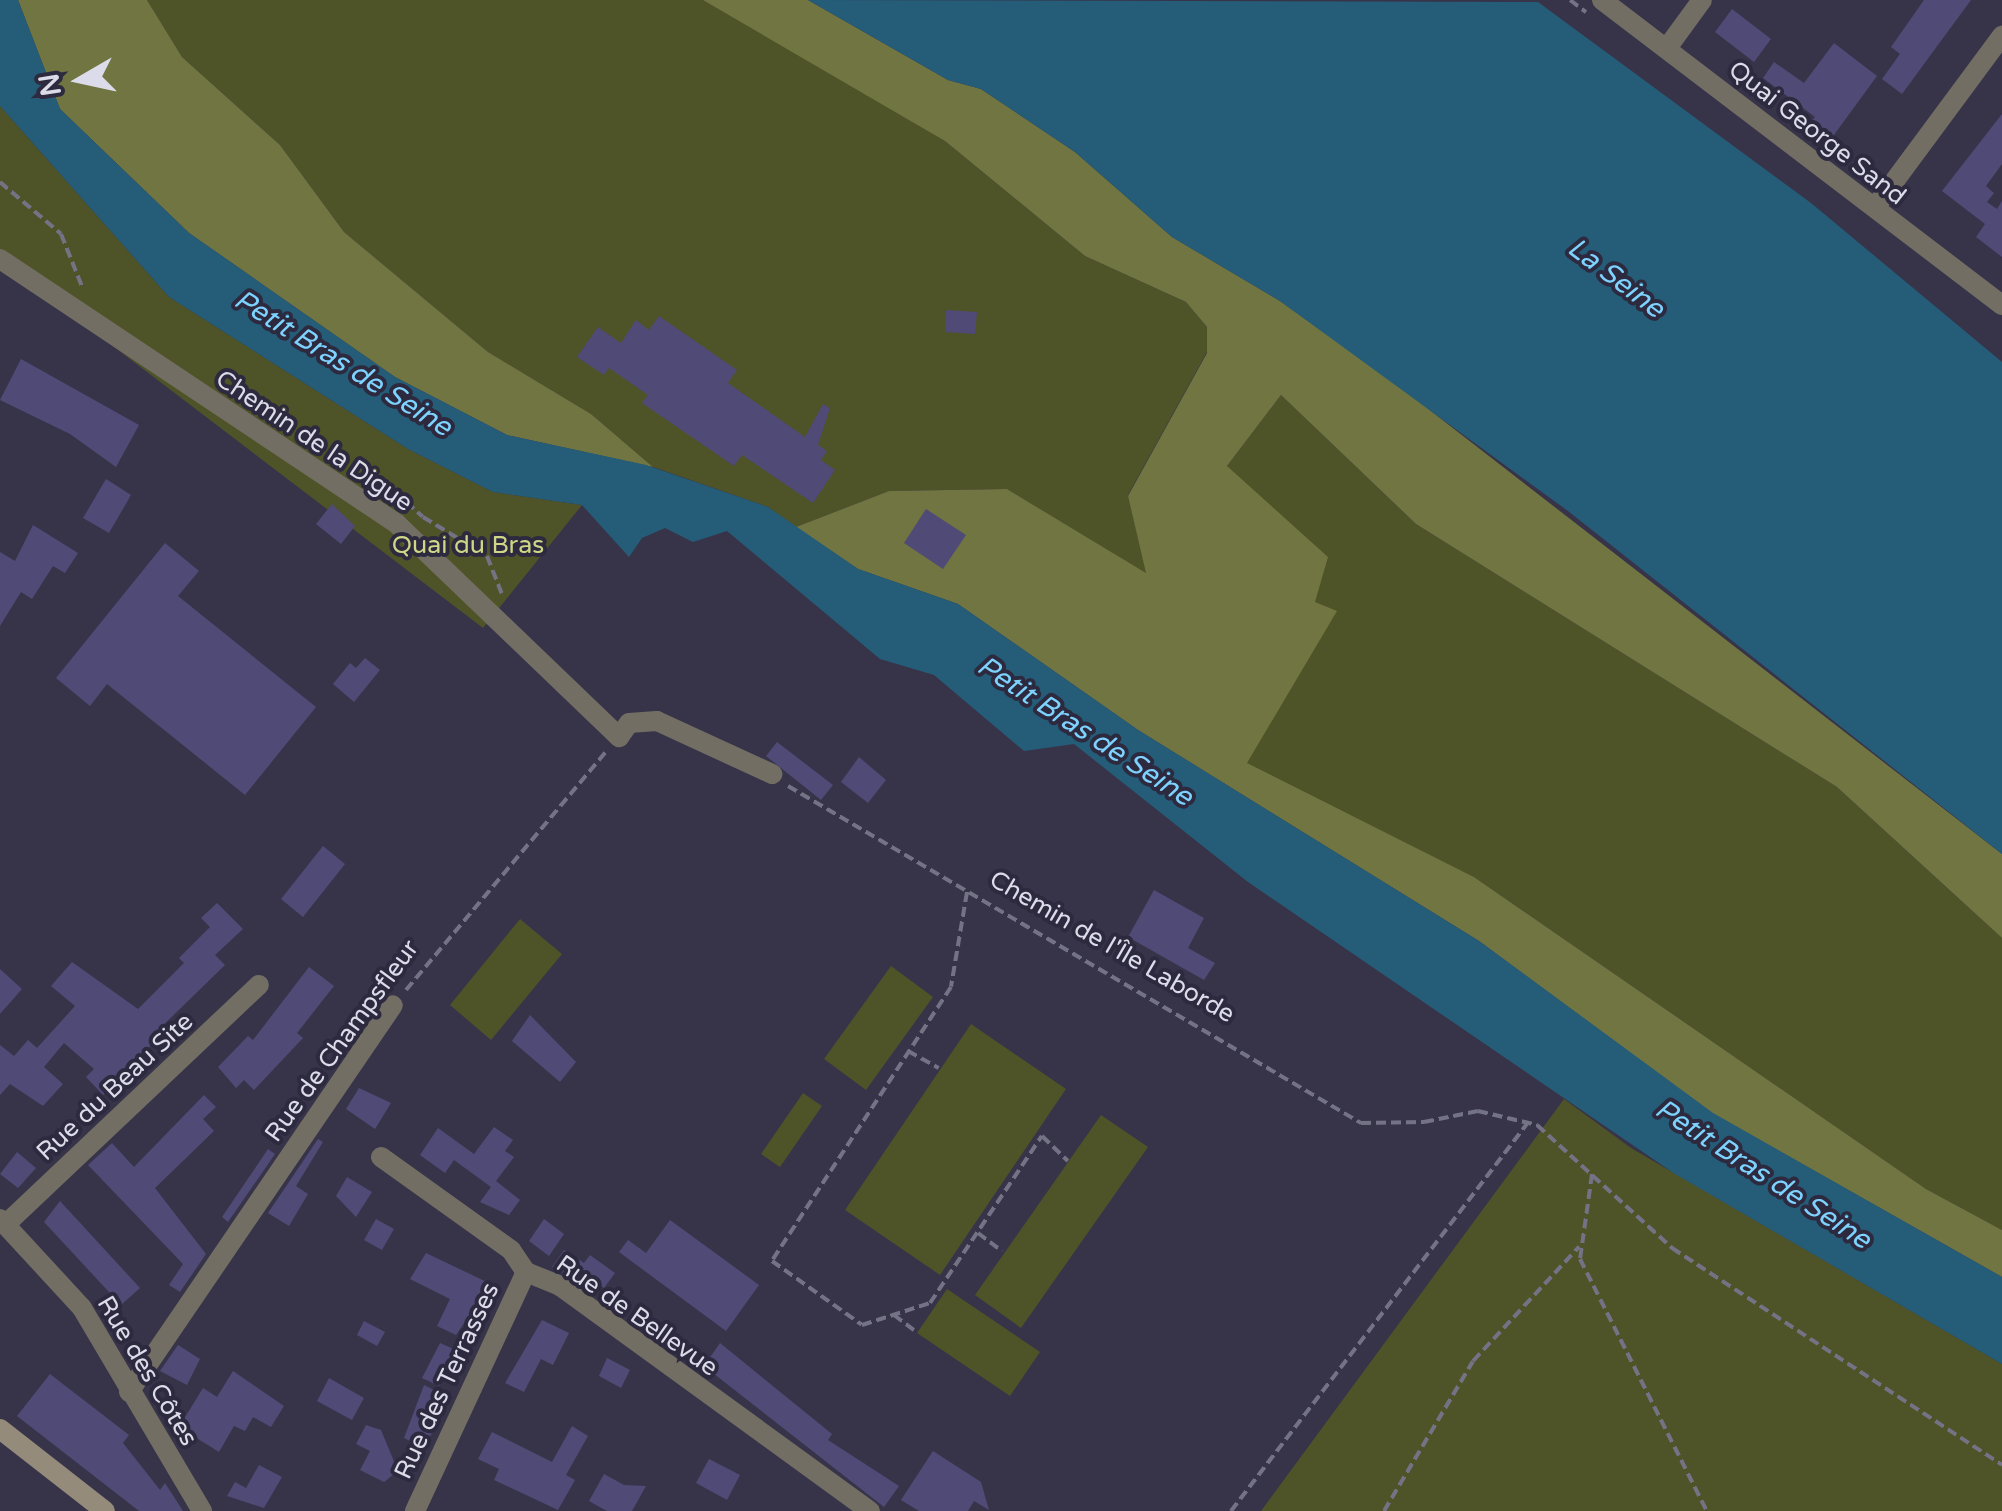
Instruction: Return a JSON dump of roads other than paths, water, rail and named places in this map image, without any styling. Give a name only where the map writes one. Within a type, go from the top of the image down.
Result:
[{"type":"main road","points":[[0,1429],[105,1511]]},
{"type":"street","name":"Quai George Sand","points":[[1602,0],[2002,304]]},
{"type":"street","points":[[1667,48],[1702,0]]},
{"type":"street","points":[[1876,206],[2002,36]]},
{"type":"street","name":"Chemin de la Digue","points":[[0,259],[397,524],[619,737],[630,723],[658,721],[772,774]]},
{"type":"street","name":"Rue du Beau Site","points":[[3,1222],[259,986]]},
{"type":"street","name":"Rue de Champsfleur","points":[[129,1392],[394,1005]]},
{"type":"street","name":"Rue de Bellevue","points":[[382,1157],[511,1250],[526,1272],[560,1286],[870,1511]]},
{"type":"street","name":"Rue des Côtes","points":[[3,1222],[82,1308],[202,1511]]},
{"type":"street","name":"Rue des Terrasses","points":[[415,1511],[526,1272]]},
{"type":"water","name":"Petit Bras de Seine","points":[[0,0],[18,0],[60,109],[189,233],[395,377],[507,435],[646,465],[768,507],[858,569],[958,604],[1138,730],[1479,941],[1713,1113],[2002,1277],[2002,1364],[1675,1174],[1248,882],[1074,744],[1024,751],[934,675],[880,659],[727,531],[693,542],[665,528],[642,538],[629,557],[582,505],[493,492],[408,449],[169,297],[0,106]]},
{"type":"water","name":"La Seine","points":[[808,0],[1538,2],[1811,203],[2002,362],[2002,854],[1568,511],[1280,301],[1172,237],[1075,152],[981,89],[948,80]]},
{"type":"park label","name":"Quai du Bras","points":[[468,545]]}]
